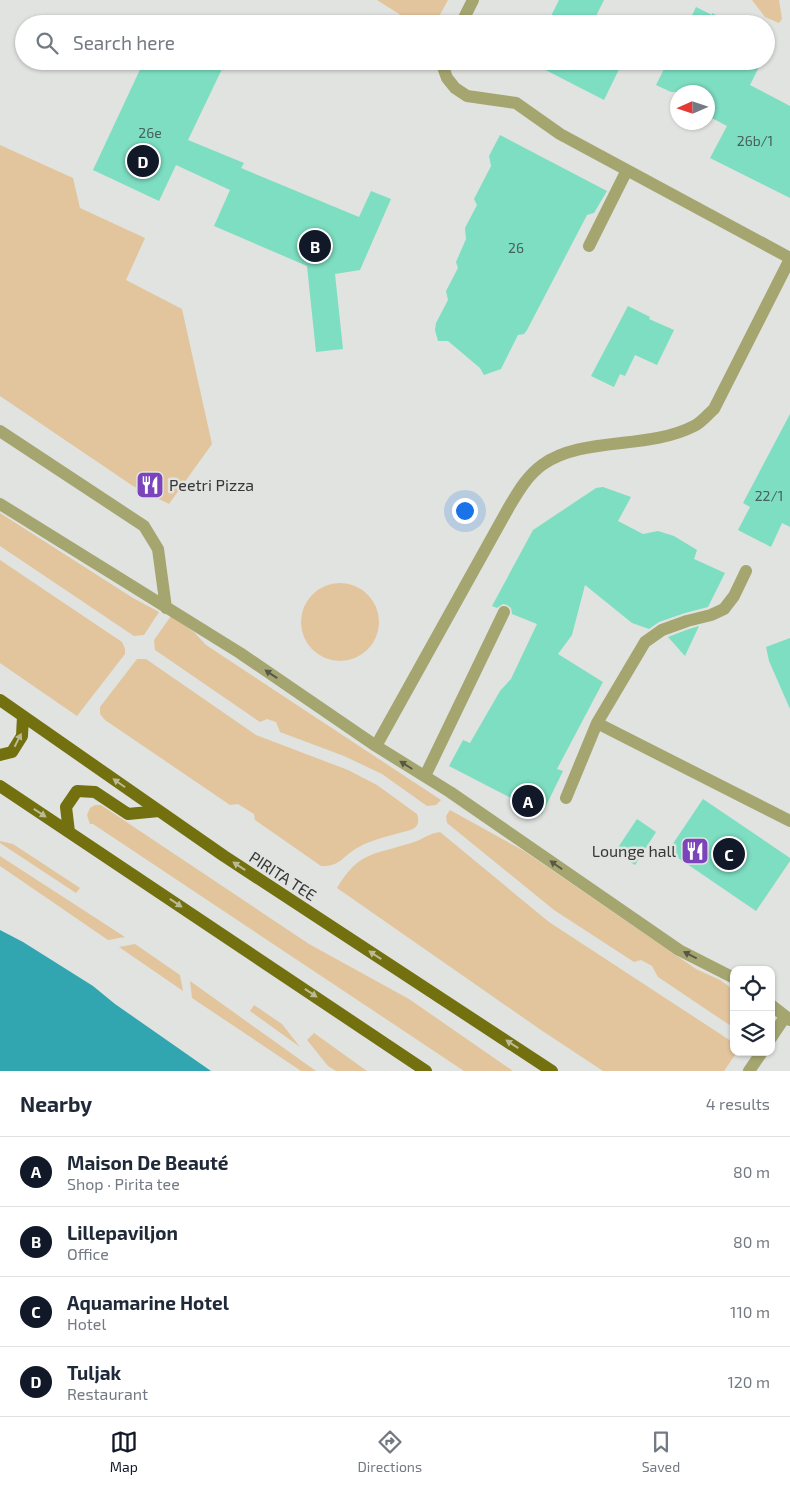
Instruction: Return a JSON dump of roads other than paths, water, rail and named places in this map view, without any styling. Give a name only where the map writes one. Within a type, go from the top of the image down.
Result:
[{"type":"main road","name":"PIRITA TEE","points":[[0,700],[224,856],[552,1071]]},
{"type":"main road","points":[[0,755],[12,752],[22,736],[23,716]]},
{"type":"main road","points":[[0,786],[426,1071]]},
{"type":"main road","points":[[69,832],[66,807],[77,791],[95,792],[128,814],[159,811]]},
{"type":"street","points":[[466,15],[473,0]]},
{"type":"street","points":[[376,746],[509,507],[526,480],[543,464],[573,450],[666,438],[696,426],[714,409],[790,258],[560,134],[516,103],[467,96],[455,88],[447,78],[444,70]]},
{"type":"street","points":[[589,246],[627,170]]},
{"type":"street","points":[[0,431],[144,526],[158,549],[166,608]]},
{"type":"street","points":[[0,504],[240,653],[376,746],[425,776],[679,950],[730,976]]},
{"type":"street","points":[[566,798],[596,723],[645,642],[662,630],[711,615],[724,609],[734,596],[746,570]]},
{"type":"street","points":[[425,776],[504,612]]},
{"type":"street","points":[[596,723],[790,821]]},
{"type":"street","points":[[775,1008],[788,1019],[775,1034]]},
{"type":"street","points":[[749,1071],[759,1056]]},
{"type":"water","points":[[0,930],[23,942],[93,986],[115,1004],[211,1071],[0,1071]]},
{"type":"place","name":"Tuljak","points":[[143,161]]},
{"type":"place","name":"Lillepaviljon","points":[[315,246]]},
{"type":"place","name":"Peetri Pizza","points":[[150,485]]},
{"type":"place","name":"Maison De Beauté","points":[[528,801]]},
{"type":"place","name":"Lounge hall","points":[[695,851]]},
{"type":"place","name":"Aquamarine Hotel","points":[[729,854]]}]
